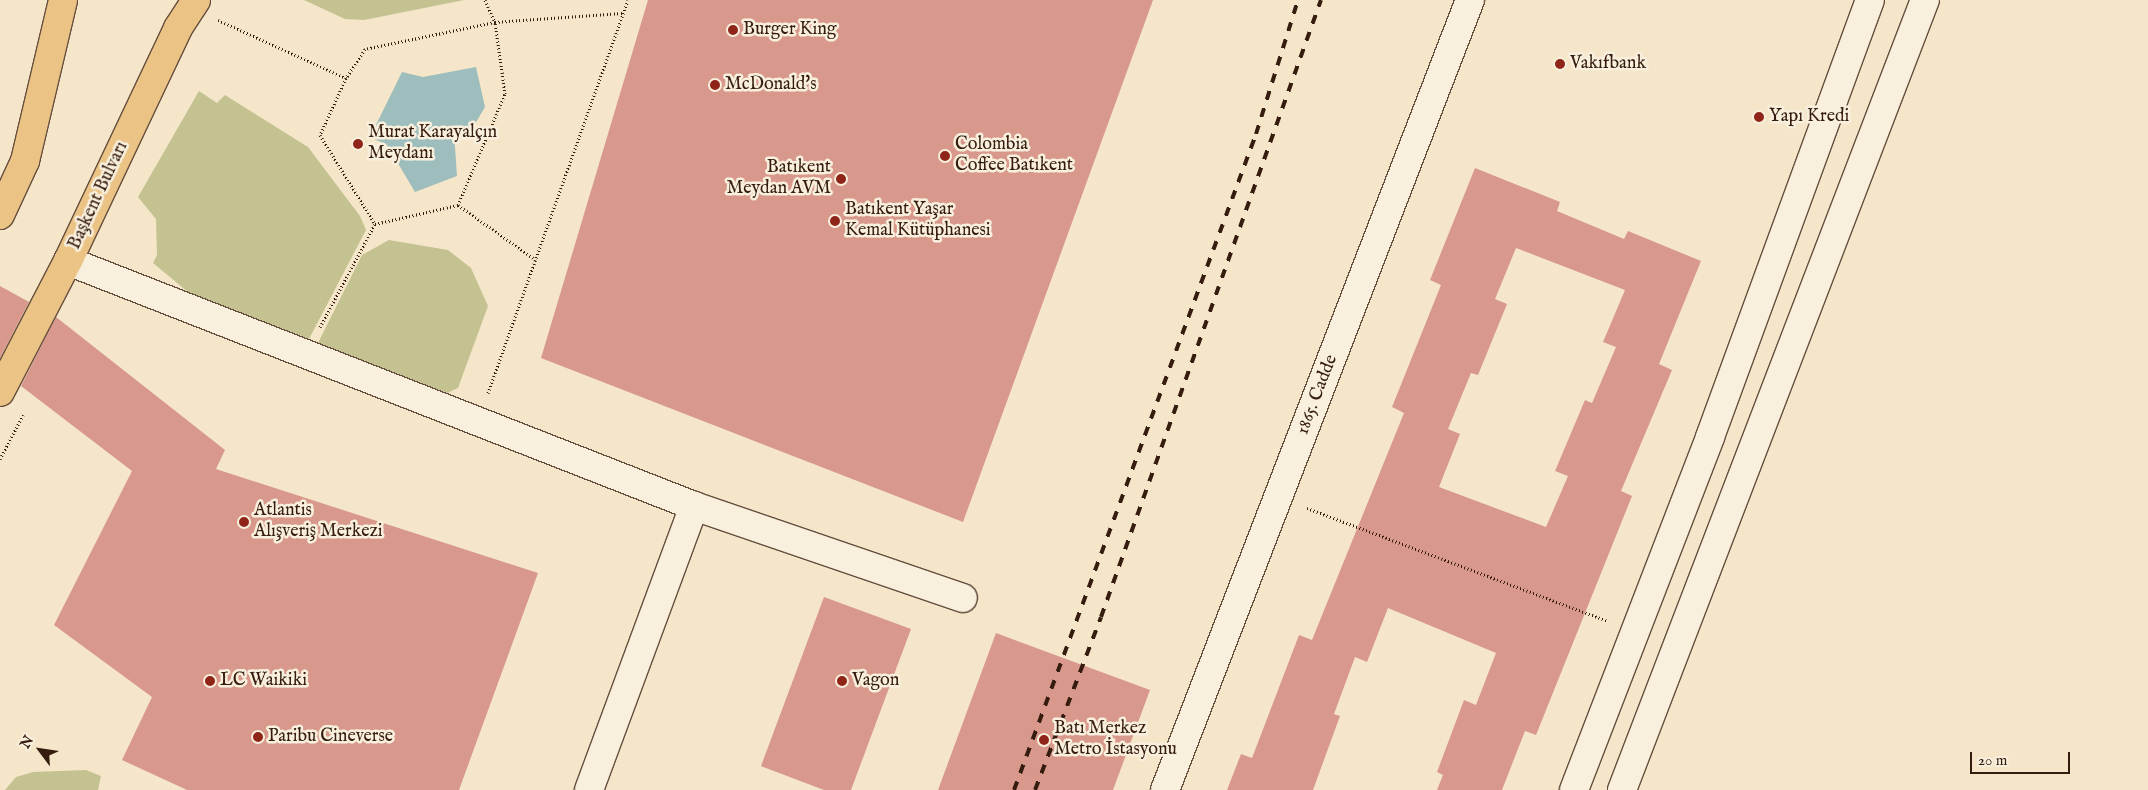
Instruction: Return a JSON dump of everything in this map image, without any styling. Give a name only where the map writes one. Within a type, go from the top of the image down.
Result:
[{"type":"main road","points":[[0,215],[25,161],[63,0]]},
{"type":"main road","name":"Başkent Bulvarı","points":[[0,392],[68,261],[178,28],[196,0]]},
{"type":"street","name":"1865. Cadde","points":[[1165,790],[1470,0]]},
{"type":"street","points":[[1574,790],[1635,632],[1870,0]]},
{"type":"street","points":[[1622,790],[1925,0]]},
{"type":"street","points":[[68,261],[694,506],[962,598]]},
{"type":"street","points":[[589,790],[694,506]]},
{"type":"path","points":[[458,204],[505,94],[495,22],[485,0]]},
{"type":"path","points":[[478,422],[628,0]]},
{"type":"path","points":[[375,224],[320,135],[346,78],[365,49],[495,22],[623,13]]},
{"type":"path","points":[[218,20],[346,78]]},
{"type":"path","points":[[306,355],[375,224],[458,204],[536,260]]},
{"type":"path","points":[[1278,497],[1635,632]]},
{"type":"shaded area","points":[[304,0],[464,0],[364,20],[345,19]]},
{"type":"shaded area","points":[[199,91],[217,103],[225,95],[308,147],[360,216],[366,230],[309,339],[188,292],[153,263],[157,255],[156,219],[138,197]]},
{"type":"shaded area","points":[[389,240],[448,250],[471,268],[488,306],[458,388],[447,393],[318,343],[362,255]]},
{"type":"shaded area","points":[[86,770],[101,776],[98,790],[5,790],[16,777],[33,772]]},
{"type":"water","points":[[476,67],[485,107],[472,129],[454,132],[457,176],[415,192],[387,145],[370,137],[402,72],[423,77]]},
{"type":"building","name":"Batıkent Meydan AVM","points":[[648,0],[1153,0],[963,522],[541,358]]},
{"type":"building","points":[[1475,168],[1560,202],[1557,211],[1624,239],[1628,231],[1701,261],[1659,364],[1672,370],[1621,491],[1632,496],[1536,735],[1525,731],[1502,790],[1437,790],[1443,775],[1437,772],[1464,700],[1476,705],[1496,653],[1388,608],[1367,662],[1355,657],[1334,714],[1340,716],[1313,790],[1227,790],[1241,754],[1252,758],[1299,635],[1312,640],[1404,413],[1392,407],[1441,285],[1430,280]],"holes":[[[1516,248],[1625,290],[1603,342],[1616,347],[1592,403],[1585,400],[1555,471],[1568,476],[1546,527],[1439,487],[1460,434],[1448,429],[1471,373],[1478,375],[1507,304],[1495,299]]]},
{"type":"building","points":[[0,286],[29,302],[0,358]]},
{"type":"building","name":"Atlantis Alışveriş Merkezi","points":[[56,317],[225,450],[216,469],[538,573],[459,790],[187,790],[122,760],[152,697],[54,625],[132,471],[21,386]]},
{"type":"building","name":"Vagon","points":[[824,597],[911,629],[851,790],[824,790],[761,766]]},
{"type":"building","name":"Batı Merkez Metro İstasyonu","points":[[996,633],[1150,690],[1113,790],[938,790]]},
{"type":"railway","points":[[1014,790],[1256,134],[1298,0]]},
{"type":"railway","points":[[1035,790],[1101,617],[1321,0]]},
{"type":"place","name":"Burger King","points":[[733,30]]},
{"type":"place","name":"Vakıfbank","points":[[1560,64]]},
{"type":"place","name":"McDonald's","points":[[715,85]]},
{"type":"place","name":"Yapı Kredi","points":[[1759,117]]},
{"type":"place","name":"Murat Karayalçın Meydanı","points":[[358,144]]},
{"type":"place","name":"Colombia Coffee Batıkent","points":[[945,156]]},
{"type":"place","name":"Batıkent Meydan AVM","points":[[841,179]]},
{"type":"place","name":"Batıkent Yaşar Kemal Kütüphanesi","points":[[835,221]]},
{"type":"place","name":"Atlantis Alışveriş Merkezi","points":[[244,522]]},
{"type":"place","name":"LC Waikiki","points":[[210,681]]},
{"type":"place","name":"Vagon","points":[[842,681]]},
{"type":"place","name":"Paribu Cineverse","points":[[258,737]]},
{"type":"place","name":"Batı Merkez Metro İstasyonu","points":[[1044,740]]}]
